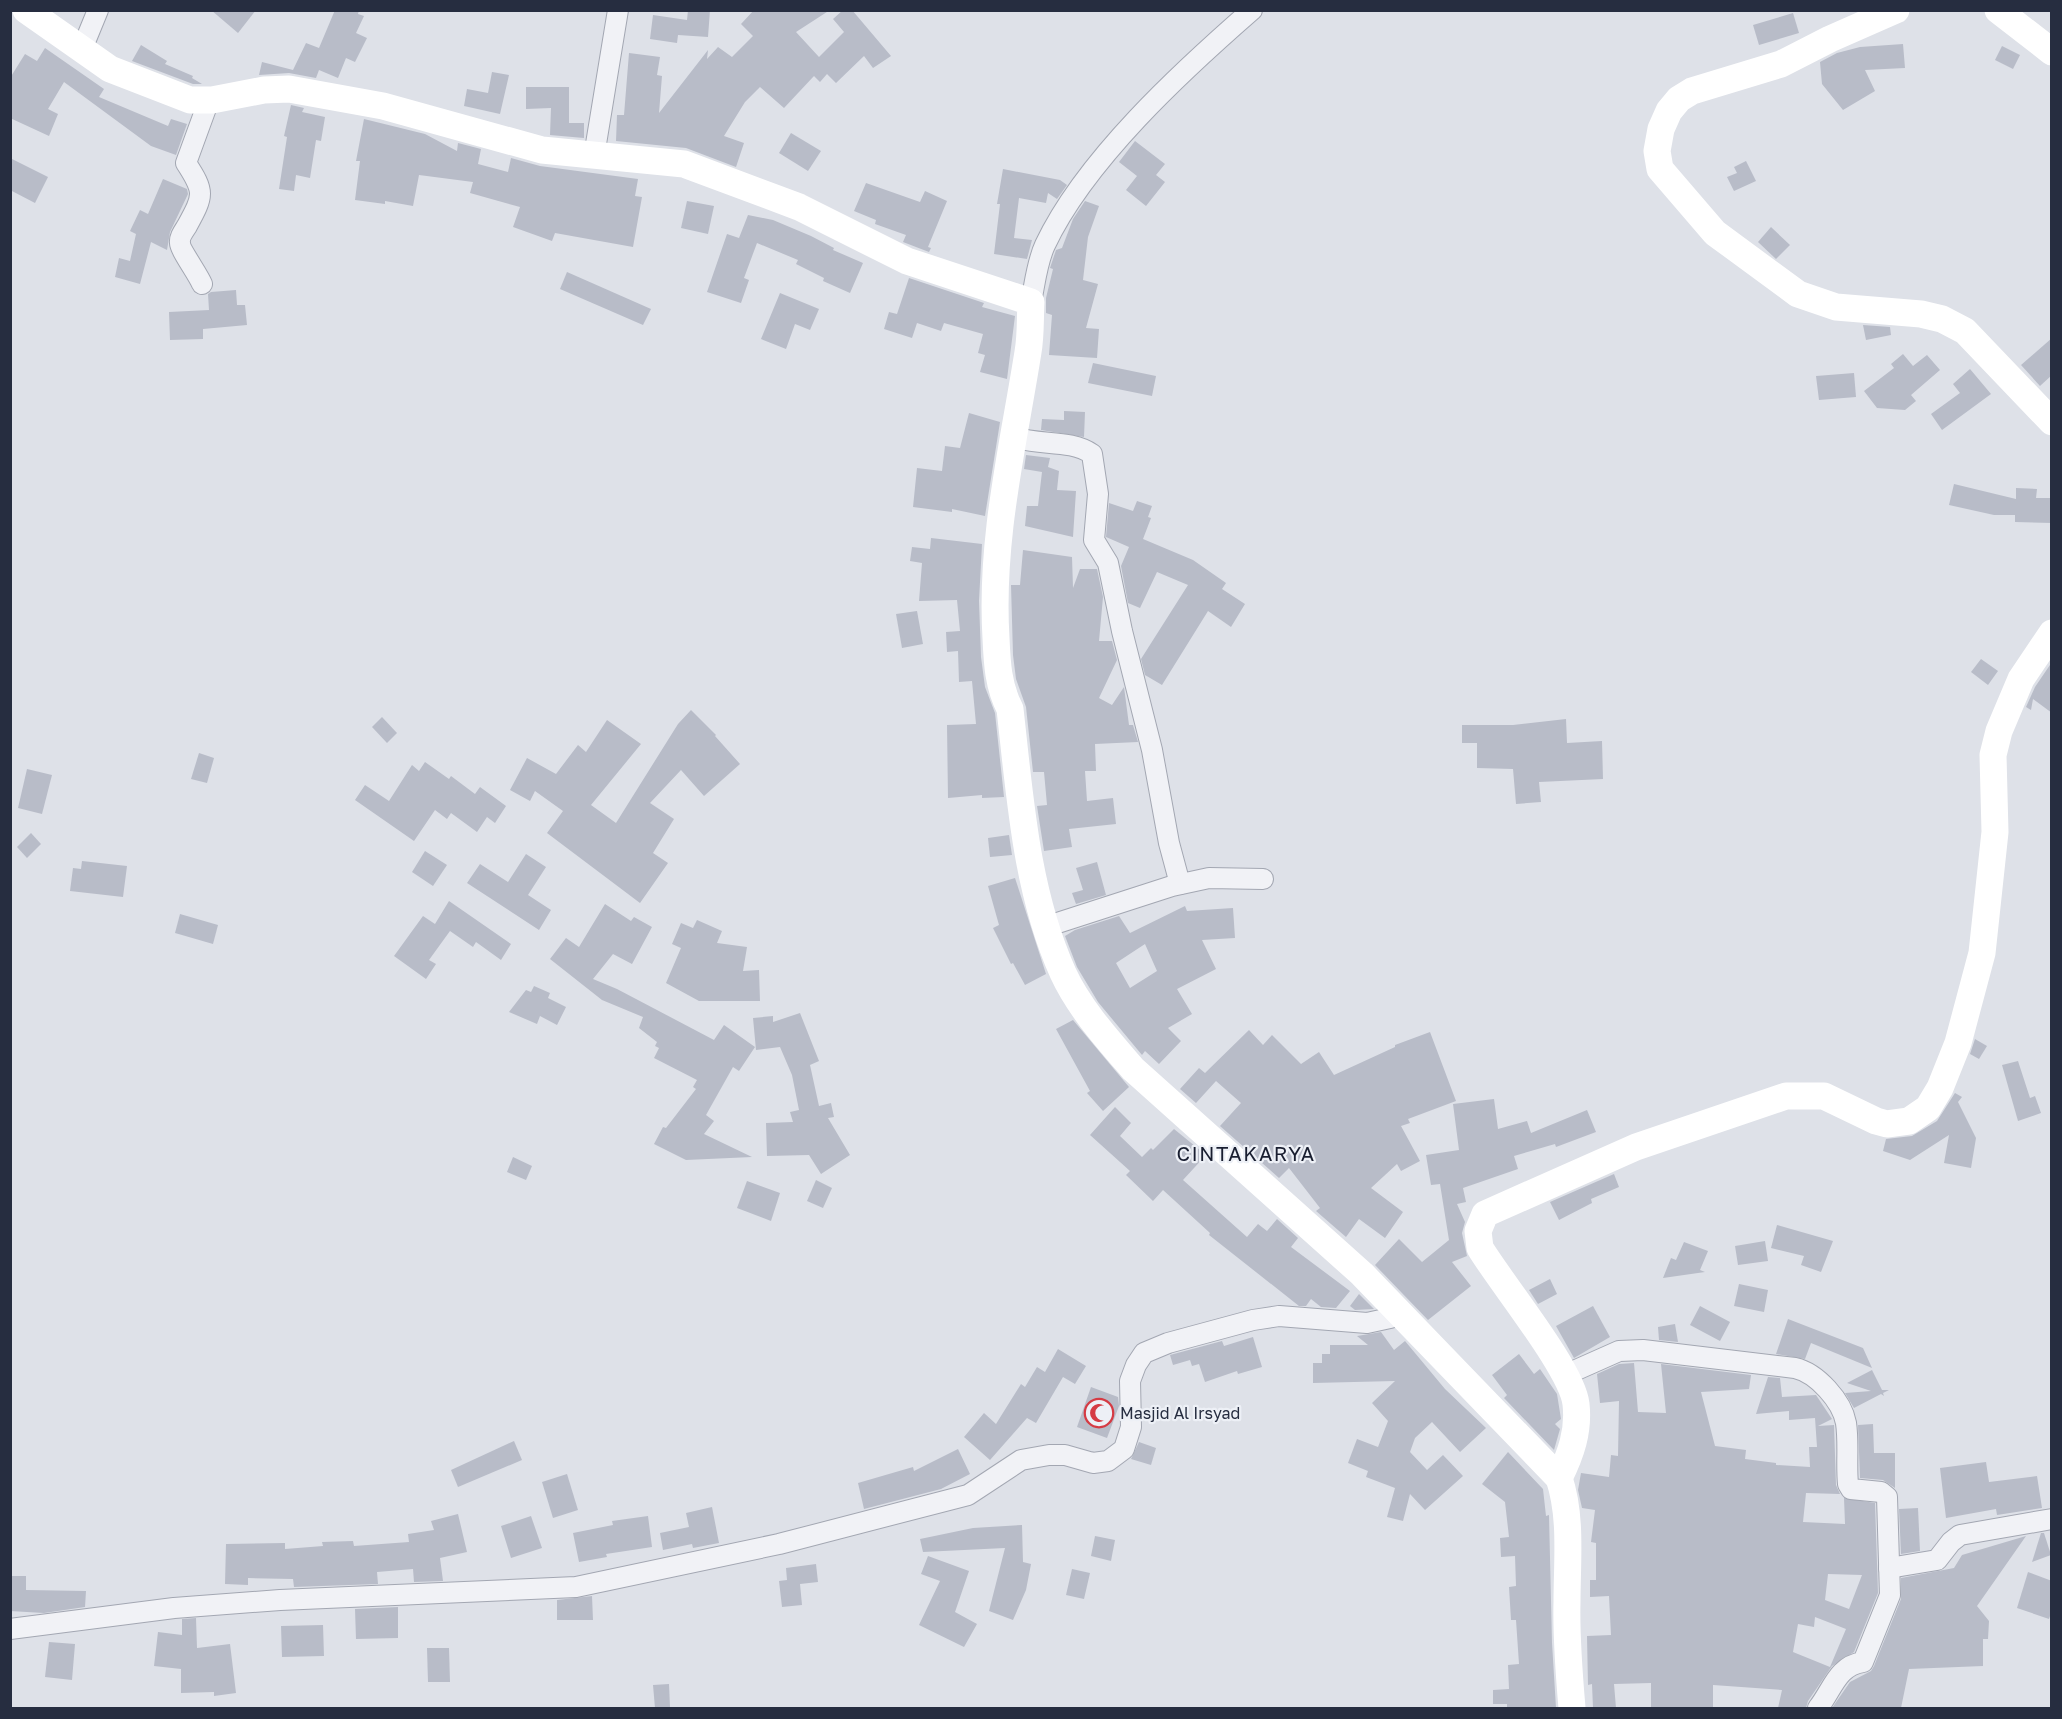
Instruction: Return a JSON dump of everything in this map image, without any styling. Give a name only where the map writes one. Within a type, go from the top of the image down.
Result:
[{"type":"street","points":[[26,10],[110,69],[190,100],[209,100],[264,90],[289,89],[383,106],[542,150],[684,164],[799,207],[907,261],[1031,302]]},
{"type":"street","points":[[82,49],[98,10]]},
{"type":"street","points":[[594,156],[618,10]]},
{"type":"street","points":[[1252,10],[1198,57],[1110,150],[1076,192],[1044,247],[1031,302],[1031,335],[1000,511],[994,570],[997,656],[1001,692],[1010,709],[1026,835],[1045,927],[1064,975],[1107,1039],[1133,1069],[1362,1274],[1559,1478],[1564,1496],[1567,1536],[1567,1623],[1572,1708]]},
{"type":"street","points":[[1896,10],[1830,39],[1781,64],[1692,91],[1679,99],[1669,111],[1661,129],[1657,151],[1660,170],[1714,233],[1797,294],[1836,307],[1921,314],[1942,319],[1965,331],[2052,422]]},
{"type":"street","points":[[1998,10],[2052,52]]},
{"type":"street","points":[[202,284],[195,267],[182,250],[180,239],[201,196],[196,176],[186,163],[209,100]]},
{"type":"street","points":[[1014,437],[1028,442],[1080,445],[1092,454],[1098,494],[1094,540],[1108,563],[1180,884]]},
{"type":"street","points":[[1559,1478],[1572,1453],[1576,1425],[1576,1401],[1565,1375],[1480,1248],[1478,1231],[1485,1214],[1636,1147],[1786,1096],[1824,1096],[1876,1121],[1897,1123],[1918,1115],[1928,1107],[1940,1088],[1958,1043],[1982,953],[1995,832],[1993,755],[1998,731],[2021,680],[2052,633]]},
{"type":"street","points":[[1045,927],[1180,884],[1209,878],[1263,879]]},
{"type":"street","points":[[10,1629],[198,1606],[576,1587],[779,1544],[968,1495],[1021,1460],[1049,1455],[1065,1455],[1093,1463],[1108,1461],[1124,1449],[1131,1427],[1130,1381],[1136,1365],[1144,1353],[1168,1343],[1262,1319],[1302,1317],[1367,1323],[1390,1318],[1399,1312]]},
{"type":"street","points":[[1565,1375],[1613,1353],[1643,1350],[1808,1371],[1819,1378],[1846,1420],[1848,1484],[1851,1489],[1881,1492],[1887,1497],[1890,1595],[1863,1662],[1842,1669],[1818,1708]]},
{"type":"street","points":[[1889,1568],[1932,1563],[1960,1535],[2052,1519]]},
{"type":"building","points":[[211,10],[256,10],[238,33]]},
{"type":"building","points":[[335,10],[359,10],[358,14],[364,16],[356,33],[367,38],[355,62],[346,58],[338,78],[319,70],[316,78],[289,73],[259,75],[262,62],[293,70],[306,43],[319,48]]},
{"type":"building","points":[[688,10],[710,10],[708,37],[678,35],[677,43],[650,39],[653,15],[687,20]]},
{"type":"building","points":[[754,10],[830,10],[796,32],[819,57],[844,32],[833,19],[843,10],[852,10],[891,56],[873,68],[864,56],[836,83],[827,74],[820,82],[814,76],[784,108],[760,87],[745,102],[724,136],[744,143],[736,167],[686,148],[616,141],[617,115],[624,115],[629,53],[660,57],[657,75],[662,76],[659,113],[708,50],[707,59],[718,47],[732,57],[753,36],[741,24]]},
{"type":"building","points":[[1793,13],[1799,33],[1759,45],[1753,25]]},
{"type":"building","points":[[1903,44],[1905,68],[1865,70],[1875,91],[1843,110],[1822,84],[1820,62],[1837,53],[1860,47]]},
{"type":"building","points":[[141,45],[167,61],[165,64],[193,76],[192,78],[202,84],[193,84],[132,61]]},
{"type":"building","points":[[2002,46],[2020,55],[2013,69],[1995,60]]},
{"type":"building","points":[[45,48],[104,89],[99,97],[168,126],[171,119],[187,124],[176,155],[151,146],[64,82],[48,109],[58,114],[49,136],[10,118],[10,78],[25,54],[37,61]]},
{"type":"building","points":[[492,72],[509,75],[500,114],[464,106],[467,89],[488,93]]},
{"type":"building","points":[[526,87],[569,87],[569,123],[584,123],[584,138],[550,135],[551,108],[526,109]]},
{"type":"building","points":[[291,105],[304,108],[302,112],[325,117],[321,141],[316,140],[310,178],[296,175],[294,191],[279,189],[287,137],[284,136]]},
{"type":"building","points":[[364,119],[425,134],[457,151],[458,143],[481,149],[478,164],[508,172],[511,158],[540,166],[638,179],[635,196],[642,197],[633,247],[555,233],[552,241],[513,227],[520,207],[470,193],[473,182],[419,175],[413,206],[385,201],[385,204],[355,200],[360,161],[356,161]]},
{"type":"building","points":[[791,133],[821,151],[808,171],[779,153]]},
{"type":"building","points":[[1135,141],[1165,164],[1156,175],[1165,182],[1146,206],[1126,190],[1137,176],[1119,162]]},
{"type":"building","points":[[10,158],[48,177],[35,203],[10,190]]},
{"type":"building","points":[[1746,161],[1756,181],[1734,191],[1727,177],[1737,173],[1734,167]]},
{"type":"building","points":[[1003,169],[1060,180],[1067,185],[1057,199],[1048,193],[1046,203],[1019,198],[1014,238],[1032,240],[1027,259],[994,254],[1000,204],[997,204]]},
{"type":"building","points":[[163,179],[187,189],[188,194],[170,232],[167,250],[151,242],[140,284],[115,277],[119,258],[130,261],[136,234],[130,231],[140,210],[148,214]]},
{"type":"building","points":[[866,183],[920,202],[925,191],[947,201],[928,247],[931,248],[929,252],[903,242],[906,235],[875,224],[876,220],[854,211]]},
{"type":"building","points":[[687,201],[714,206],[708,234],[681,228]]},
{"type":"building","points":[[1085,201],[1099,206],[1088,237],[1083,280],[1098,284],[1086,328],[1099,329],[1097,358],[1049,355],[1052,315],[1046,313],[1046,298],[1053,269],[1050,268],[1056,250],[1062,248],[1073,219]]},
{"type":"building","points":[[748,215],[773,220],[811,236],[834,248],[833,250],[863,263],[850,293],[823,281],[824,278],[796,264],[798,260],[757,243],[744,278],[749,280],[741,303],[707,292],[727,234],[739,238]]},
{"type":"building","points":[[1771,227],[1790,245],[1776,259],[1758,242]]},
{"type":"building","points":[[567,272],[651,309],[643,325],[560,289]]},
{"type":"building","points":[[909,278],[984,303],[982,307],[1015,316],[1007,379],[980,372],[985,355],[978,353],[983,334],[944,323],[941,331],[917,323],[912,338],[884,329],[889,312],[897,314]]},
{"type":"building","points":[[236,290],[237,305],[245,305],[247,325],[203,329],[203,339],[170,340],[169,312],[209,310],[208,294]]},
{"type":"building","points":[[780,293],[819,309],[810,330],[795,324],[786,349],[761,339]]},
{"type":"building","points":[[1863,325],[1890,327],[1891,335],[1866,340]]},
{"type":"building","points":[[2052,338],[2052,375],[2040,386],[2021,365]]},
{"type":"building","points":[[1903,354],[1913,366],[1927,355],[1940,370],[1911,395],[1916,401],[1905,410],[1877,408],[1864,391],[1894,368],[1891,364]]},
{"type":"building","points":[[1093,363],[1156,376],[1152,396],[1088,383]]},
{"type":"building","points":[[1970,369],[1991,394],[1942,430],[1931,414],[1960,393],[1953,384]]},
{"type":"building","points":[[1854,373],[1856,397],[1819,400],[1816,376]]},
{"type":"building","points":[[1064,411],[1085,412],[1084,437],[1041,430],[1042,419],[1064,420]]},
{"type":"building","points":[[969,413],[1000,422],[985,516],[952,509],[952,512],[913,507],[917,468],[942,471],[945,446],[960,448]]},
{"type":"building","points":[[1026,455],[1050,458],[1048,467],[1059,471],[1057,490],[1076,491],[1073,537],[1025,526],[1027,506],[1038,506],[1042,472],[1024,469]]},
{"type":"building","points":[[1954,484],[2016,499],[2016,488],[2037,489],[2036,498],[2052,498],[2052,523],[2015,522],[2015,515],[1994,515],[1949,505]]},
{"type":"building","points":[[1137,501],[1152,506],[1148,517],[1151,518],[1143,539],[1193,560],[1226,583],[1222,589],[1245,604],[1231,627],[1208,611],[1162,685],[1145,675],[1141,659],[1188,585],[1157,572],[1140,608],[1128,603],[1121,566],[1129,547],[1106,537],[1109,503],[1133,511]]},
{"type":"building","points":[[931,538],[982,544],[979,601],[981,657],[985,687],[995,713],[1004,797],[982,798],[982,795],[948,798],[947,725],[976,724],[972,681],[959,682],[958,651],[947,652],[946,632],[960,631],[957,600],[919,601],[922,563],[910,561],[912,547],[930,549]]},
{"type":"building","points":[[1023,550],[1072,557],[1073,588],[1080,569],[1097,569],[1103,597],[1099,641],[1112,641],[1117,660],[1099,698],[1112,705],[1124,687],[1129,725],[1133,725],[1138,742],[1095,744],[1096,771],[1085,771],[1087,801],[1113,798],[1116,824],[1069,829],[1072,847],[1044,851],[1037,806],[1047,805],[1044,772],[1033,772],[1026,707],[1016,679],[1013,655],[1011,585],[1020,585]]},
{"type":"building","points":[[917,611],[923,644],[902,648],[896,614]]},
{"type":"building","points":[[1981,659],[1998,671],[1988,685],[1971,672]]},
{"type":"building","points":[[2052,662],[2052,713],[2033,699],[2031,710],[2026,707],[2035,687]]},
{"type":"building","points":[[691,710],[740,764],[704,796],[681,770],[650,803],[674,819],[653,853],[668,863],[640,903],[547,833],[563,811],[535,791],[530,801],[510,790],[527,758],[556,774],[578,745],[586,752],[607,720],[641,744],[591,805],[616,823],[678,724]]},
{"type":"building","points":[[382,717],[397,733],[387,743],[372,727]]},
{"type":"building","points":[[1566,719],[1567,743],[1602,741],[1603,779],[1539,782],[1541,802],[1516,804],[1513,769],[1477,768],[1477,743],[1462,743],[1462,725],[1513,725]]},
{"type":"building","points":[[199,753],[214,758],[207,783],[191,779]]},
{"type":"building","points":[[425,762],[449,779],[451,776],[475,794],[480,787],[506,806],[495,823],[487,817],[477,832],[451,813],[447,819],[435,810],[414,841],[355,800],[365,785],[389,801],[412,765],[419,771]]},
{"type":"building","points":[[27,769],[52,775],[42,814],[18,808]]},
{"type":"building","points":[[31,833],[41,844],[27,858],[17,847]]},
{"type":"building","points":[[1009,835],[1012,855],[990,857],[988,838]]},
{"type":"building","points":[[425,851],[447,865],[433,886],[412,872]]},
{"type":"building","points":[[526,854],[546,867],[528,895],[551,910],[539,930],[467,883],[480,864],[508,882]]},
{"type":"building","points":[[82,861],[127,866],[123,897],[70,891],[73,868],[81,869]]},
{"type":"building","points":[[1097,862],[1106,895],[1076,904],[1072,893],[1083,890],[1076,868]]},
{"type":"building","points":[[1015,878],[1046,974],[1025,985],[1013,963],[1011,964],[993,928],[999,925],[988,886]]},
{"type":"building","points":[[449,901],[511,944],[501,960],[476,942],[473,947],[450,931],[429,960],[436,964],[426,979],[394,956],[423,916],[435,924]]},
{"type":"building","points":[[605,904],[631,921],[634,917],[652,927],[632,964],[613,954],[593,979],[617,989],[714,1040],[724,1025],[755,1047],[739,1071],[733,1067],[706,1115],[714,1121],[704,1134],[752,1157],[686,1160],[654,1144],[663,1127],[666,1128],[696,1089],[693,1087],[697,1080],[654,1058],[659,1048],[655,1046],[657,1042],[639,1028],[643,1017],[602,1000],[550,959],[566,938],[579,947]]},
{"type":"building","points":[[1185,906],[1187,911],[1233,908],[1235,938],[1202,940],[1216,969],[1177,989],[1192,1014],[1168,1028],[1181,1041],[1159,1064],[1145,1051],[1142,1055],[1098,1002],[1077,967],[1065,936],[1075,930],[1119,916],[1130,933]],"holes":[[[1145,944],[1157,971],[1130,988],[1116,963]]]},
{"type":"building","points":[[180,914],[218,925],[213,944],[175,933]]},
{"type":"building","points":[[697,920],[722,931],[717,943],[747,947],[743,971],[759,970],[760,1001],[699,1001],[666,983],[681,948],[672,944],[681,923],[693,928]]},
{"type":"building","points":[[534,986],[550,993],[548,998],[566,1007],[557,1025],[540,1016],[537,1024],[509,1012],[526,990],[531,992]]},
{"type":"building","points":[[800,1013],[819,1061],[810,1065],[819,1106],[831,1103],[834,1117],[828,1118],[850,1155],[821,1174],[809,1155],[767,1156],[766,1123],[793,1122],[790,1112],[799,1110],[792,1075],[780,1047],[756,1050],[753,1018],[773,1016],[773,1022]]},
{"type":"building","points":[[1073,1020],[1129,1087],[1103,1111],[1087,1093],[1090,1091],[1056,1029]]},
{"type":"building","points":[[1249,1030],[1263,1045],[1272,1035],[1301,1064],[1319,1052],[1334,1075],[1395,1045],[1430,1032],[1456,1101],[1408,1119],[1410,1123],[1401,1126],[1420,1161],[1401,1171],[1397,1164],[1371,1188],[1403,1212],[1385,1238],[1359,1219],[1346,1237],[1316,1211],[1320,1208],[1289,1168],[1279,1178],[1220,1126],[1241,1103],[1216,1081],[1196,1103],[1180,1089],[1199,1068],[1205,1073]]},
{"type":"building","points":[[1975,1039],[1987,1046],[1979,1059],[1970,1054]]},
{"type":"building","points":[[2018,1061],[2030,1098],[2035,1096],[2041,1113],[2018,1121],[2002,1065]]},
{"type":"building","points":[[1955,1093],[1962,1097],[1958,1102],[1976,1138],[1971,1168],[1944,1163],[1949,1135],[1910,1160],[1883,1151],[1886,1139],[1912,1136],[1937,1121]]},
{"type":"building","points":[[1494,1099],[1498,1129],[1527,1121],[1531,1133],[1587,1110],[1596,1132],[1556,1147],[1555,1144],[1514,1156],[1518,1169],[1463,1188],[1466,1202],[1457,1204],[1465,1222],[1462,1233],[1467,1256],[1452,1262],[1471,1286],[1428,1320],[1375,1265],[1399,1239],[1422,1262],[1449,1240],[1440,1184],[1431,1185],[1426,1155],[1459,1150],[1453,1104]]},
{"type":"building","points":[[1115,1107],[1131,1123],[1120,1136],[1142,1157],[1151,1148],[1153,1150],[1174,1129],[1206,1155],[1183,1180],[1247,1237],[1258,1224],[1267,1231],[1277,1219],[1298,1238],[1291,1247],[1350,1291],[1336,1308],[1321,1307],[1311,1299],[1306,1306],[1299,1306],[1209,1235],[1210,1233],[1163,1190],[1153,1201],[1126,1175],[1130,1171],[1090,1135]]},
{"type":"building","points":[[513,1157],[532,1166],[526,1180],[507,1172]]},
{"type":"building","points":[[1614,1174],[1619,1187],[1591,1199],[1592,1203],[1559,1220],[1550,1202]]},
{"type":"building","points":[[816,1180],[832,1188],[823,1208],[807,1201]]},
{"type":"building","points":[[747,1181],[780,1193],[771,1221],[737,1208]]},
{"type":"building","points":[[1777,1225],[1833,1241],[1821,1272],[1801,1265],[1804,1256],[1771,1248]]},
{"type":"building","points":[[1765,1241],[1768,1261],[1738,1265],[1735,1246]]},
{"type":"building","points":[[1684,1242],[1708,1251],[1700,1270],[1705,1272],[1663,1278],[1671,1258],[1676,1260]]},
{"type":"building","points":[[1550,1279],[1557,1294],[1538,1304],[1529,1290]]},
{"type":"building","points":[[1739,1284],[1768,1290],[1764,1312],[1734,1306]]},
{"type":"building","points":[[1359,1294],[1374,1309],[1355,1310],[1350,1306]]},
{"type":"building","points":[[1593,1306],[1610,1337],[1574,1358],[1556,1326]]},
{"type":"building","points":[[1700,1306],[1730,1322],[1720,1341],[1690,1325]]},
{"type":"building","points":[[1788,1319],[1863,1348],[1872,1368],[1811,1343],[1805,1359],[1776,1354]]},
{"type":"building","points":[[1675,1324],[1678,1342],[1659,1340],[1658,1327]]},
{"type":"building","points":[[1381,1332],[1394,1350],[1405,1341],[1445,1389],[1486,1428],[1460,1452],[1432,1422],[1415,1438],[1410,1452],[1427,1470],[1443,1455],[1463,1476],[1425,1510],[1410,1494],[1403,1521],[1387,1517],[1395,1488],[1366,1477],[1368,1471],[1348,1463],[1357,1439],[1378,1447],[1388,1421],[1372,1403],[1395,1381],[1313,1383],[1313,1363],[1322,1363],[1322,1354],[1330,1354],[1330,1345],[1368,1345],[1357,1336]]},
{"type":"building","points":[[1253,1337],[1262,1367],[1238,1374],[1237,1371],[1205,1382],[1199,1364],[1192,1366],[1190,1360],[1173,1365],[1170,1355],[1222,1341],[1224,1346]]},
{"type":"building","points":[[1058,1349],[1086,1366],[1075,1384],[1063,1377],[1036,1423],[1027,1418],[990,1460],[964,1437],[984,1413],[996,1424],[1021,1384],[1025,1387],[1037,1367],[1045,1372]]},
{"type":"building","points":[[1519,1354],[1534,1374],[1540,1369],[1557,1394],[1561,1419],[1555,1424],[1560,1429],[1554,1450],[1504,1398],[1507,1395],[1492,1375]]},
{"type":"building","points":[[1634,1363],[1638,1412],[1666,1413],[1661,1364],[1751,1375],[1749,1389],[1701,1392],[1715,1446],[1746,1450],[1745,1459],[1776,1463],[1776,1465],[1810,1467],[1809,1447],[1817,1447],[1815,1418],[1789,1420],[1789,1411],[1756,1414],[1768,1377],[1780,1378],[1782,1397],[1816,1395],[1832,1419],[1818,1426],[1834,1425],[1836,1485],[1840,1494],[1806,1493],[1803,1522],[1845,1524],[1844,1498],[1875,1503],[1878,1593],[1854,1652],[1832,1666],[1808,1701],[1806,1708],[1778,1708],[1782,1690],[1713,1685],[1713,1708],[1651,1708],[1651,1683],[1614,1684],[1616,1708],[1593,1708],[1592,1684],[1588,1685],[1587,1636],[1611,1635],[1609,1596],[1590,1597],[1590,1580],[1596,1580],[1596,1543],[1591,1542],[1595,1510],[1582,1508],[1578,1490],[1581,1473],[1609,1477],[1611,1455],[1618,1456],[1619,1401],[1600,1403],[1597,1374],[1619,1364]],"holes":[[[1828,1574],[1862,1575],[1849,1609],[1825,1600]],[[1815,1617],[1846,1629],[1830,1667],[1793,1652],[1798,1624],[1814,1627]]]},
{"type":"building","points":[[1872,1370],[1882,1390],[1889,1390],[1883,1393],[1884,1396],[1881,1394],[1854,1408],[1845,1393],[1871,1391],[1847,1383]]},
{"type":"building","name":"Masjid Al Irsyad","points":[[1091,1387],[1118,1397],[1119,1406],[1107,1438],[1077,1427]]},
{"type":"building","points":[[1873,1424],[1874,1453],[1895,1453],[1895,1488],[1883,1480],[1860,1478],[1858,1425]]},
{"type":"building","points":[[514,1441],[522,1460],[458,1487],[451,1470]]},
{"type":"building","points":[[1139,1442],[1156,1448],[1151,1465],[1131,1459]]},
{"type":"building","points":[[958,1449],[970,1474],[941,1489],[864,1509],[858,1483],[913,1467],[914,1471]]},
{"type":"building","points":[[1508,1452],[1543,1489],[1546,1516],[1549,1515],[1556,1708],[1507,1708],[1507,1704],[1493,1704],[1493,1690],[1509,1689],[1508,1665],[1519,1664],[1516,1620],[1511,1620],[1509,1587],[1516,1586],[1515,1556],[1501,1557],[1500,1538],[1509,1537],[1505,1502],[1482,1484]]},
{"type":"building","points":[[1986,1462],[1989,1482],[2037,1476],[2042,1508],[1997,1515],[1996,1509],[1946,1518],[1940,1468]]},
{"type":"building","points":[[567,1474],[578,1510],[553,1518],[542,1482]]},
{"type":"building","points":[[712,1507],[719,1543],[693,1548],[692,1544],[663,1550],[660,1533],[689,1527],[686,1513]]},
{"type":"building","points":[[1918,1508],[1920,1551],[1901,1554],[1899,1509]]},
{"type":"building","points":[[458,1514],[467,1552],[440,1558],[443,1581],[414,1582],[413,1569],[377,1572],[378,1584],[294,1587],[293,1579],[248,1578],[248,1585],[225,1584],[226,1544],[285,1543],[285,1549],[323,1546],[322,1542],[353,1541],[354,1546],[409,1542],[408,1534],[434,1530],[431,1521]]},
{"type":"building","points":[[531,1516],[542,1548],[511,1558],[501,1526]]},
{"type":"building","points":[[648,1516],[652,1547],[606,1554],[607,1557],[579,1562],[573,1533],[613,1525],[612,1521]]},
{"type":"building","points":[[1022,1525],[1023,1562],[1031,1564],[1026,1590],[1013,1620],[989,1611],[1005,1548],[923,1552],[920,1539],[973,1528]]},
{"type":"building","points":[[2041,1533],[2044,1533],[2051,1555],[2032,1562]]},
{"type":"building","points":[[1095,1536],[1115,1540],[1111,1561],[1091,1556]]},
{"type":"building","points":[[2026,1536],[1977,1606],[1989,1621],[1988,1639],[1983,1639],[1983,1666],[1909,1669],[1901,1708],[1832,1708],[1850,1682],[1871,1671],[1874,1666],[1901,1599],[1901,1578],[1954,1568],[1962,1555]]},
{"type":"building","points":[[928,1556],[969,1571],[955,1612],[977,1624],[964,1647],[919,1625],[940,1581],[921,1574]]},
{"type":"building","points":[[816,1564],[818,1582],[800,1584],[802,1605],[782,1607],[779,1581],[787,1580],[786,1568]]},
{"type":"building","points":[[1072,1569],[1090,1573],[1084,1599],[1066,1595]]},
{"type":"building","points":[[2028,1572],[2052,1581],[2052,1610],[2049,1619],[2017,1608]]},
{"type":"building","points":[[10,1576],[26,1576],[26,1590],[86,1591],[85,1607],[44,1613],[10,1611]]},
{"type":"building","points":[[592,1596],[593,1620],[557,1620],[557,1600]]},
{"type":"building","points":[[398,1607],[398,1638],[356,1639],[355,1609]]},
{"type":"building","points":[[196,1618],[197,1648],[230,1644],[236,1693],[214,1696],[214,1692],[181,1693],[181,1669],[154,1666],[158,1632],[182,1635],[182,1619]]},
{"type":"building","points":[[323,1625],[324,1656],[282,1657],[281,1626]]},
{"type":"building","points":[[49,1642],[75,1644],[72,1680],[45,1677]]},
{"type":"building","points":[[427,1648],[449,1648],[450,1682],[428,1682]]},
{"type":"building","points":[[669,1684],[670,1707],[655,1708],[653,1685]]},
{"type":"place","name":"Masjid Al Irsyad","points":[[1099,1413]]},
{"type":"district","name":"CINTAKARYA","points":[[1246,1153]]}]
